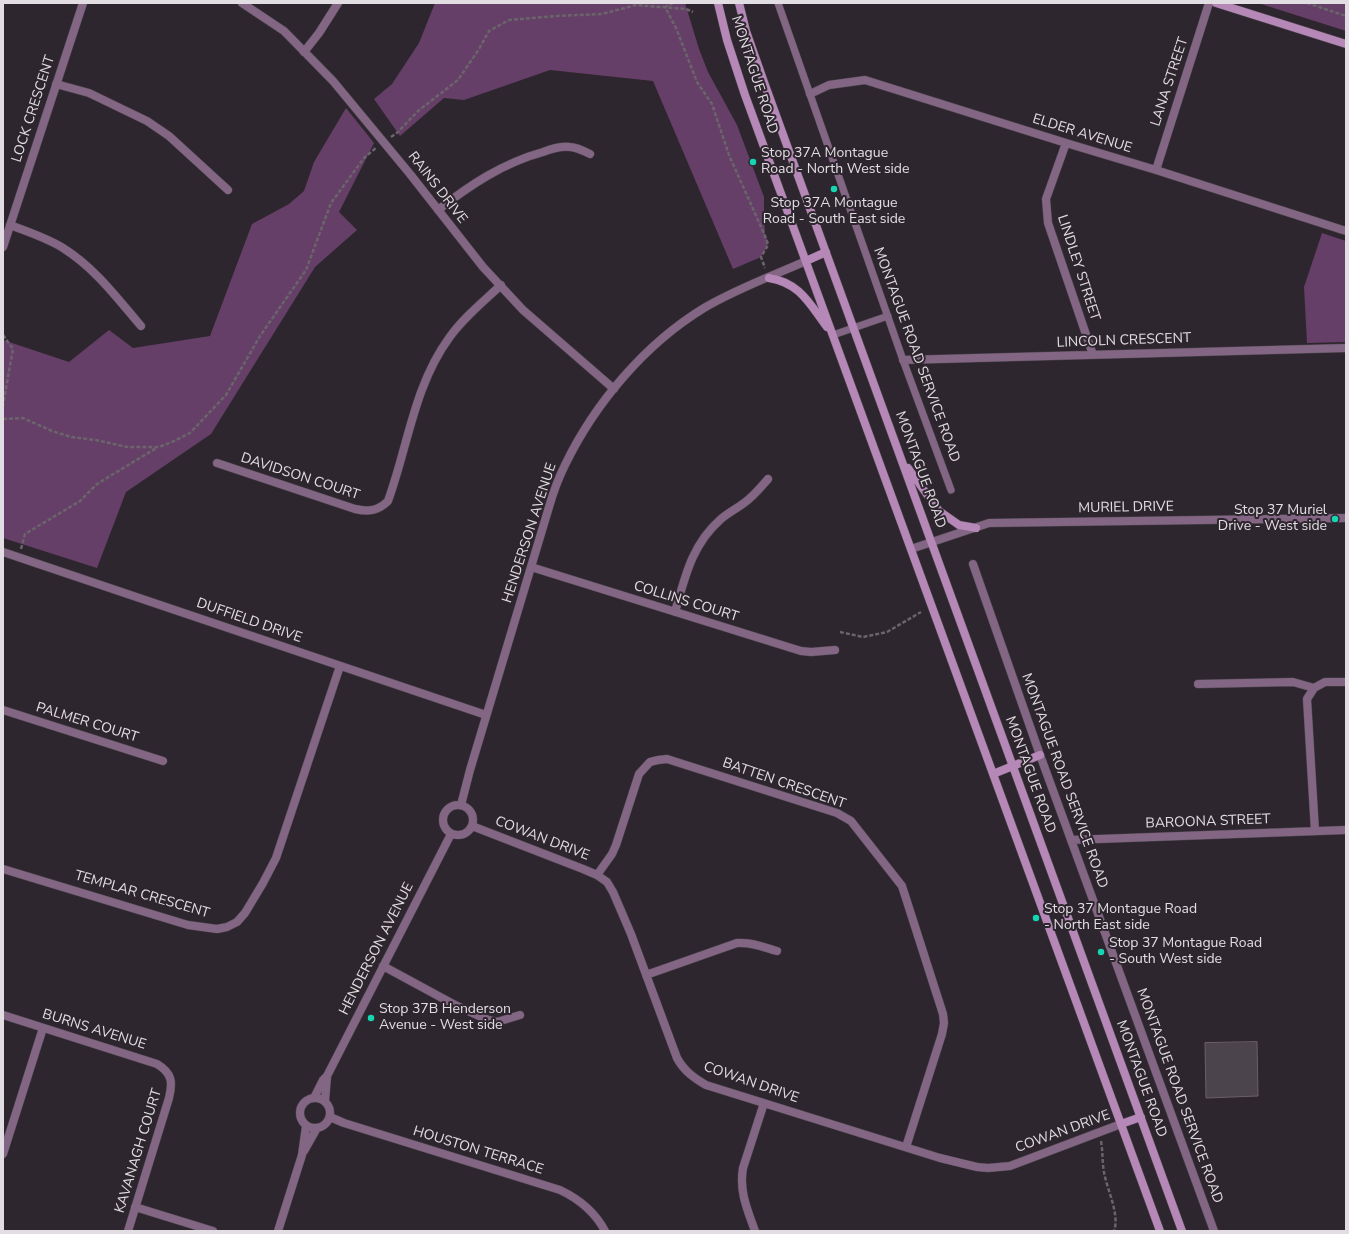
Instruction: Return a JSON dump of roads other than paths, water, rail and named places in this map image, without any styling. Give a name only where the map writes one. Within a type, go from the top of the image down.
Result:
[{"type":"main road","name":"MONTAGUE ROAD","points":[[718,3],[727,40],[745,95],[1160,1231]]},
{"type":"main road","name":"MONTAGUE ROAD","points":[[739,3],[746,31],[1182,1231]]},
{"type":"main road","points":[[1216,3],[1346,44]]},
{"type":"main road","points":[[806,261],[826,252]]},
{"type":"main road","points":[[769,278],[781,280],[801,292],[833,335]]},
{"type":"main road","points":[[901,459],[939,511],[959,525],[976,528]]},
{"type":"main road","points":[[993,774],[1040,755]]},
{"type":"main road","points":[[1121,1124],[1141,1117]]},
{"type":"street","name":"LOCK CRESCENT","points":[[3,247],[83,3]]},
{"type":"street","name":"RAINS DRIVE","points":[[242,3],[284,31],[333,81],[500,286],[523,310],[614,389]]},
{"type":"street","points":[[304,52],[338,3]]},
{"type":"street","name":"LANA STREET","points":[[1156,170],[1209,3]]},
{"type":"street","name":"ELDER AVENUE","points":[[810,94],[829,85],[865,80],[1346,230]]},
{"type":"street","points":[[56,84],[89,93],[147,121],[169,136],[228,190]]},
{"type":"street","name":"LINDLEY STREET","points":[[1066,143],[1046,199],[1048,223],[1093,355]]},
{"type":"street","points":[[438,210],[476,182],[512,162],[530,155],[556,148],[571,146],[590,154]]},
{"type":"street","points":[[10,225],[46,239],[63,248],[84,264],[100,278],[141,326]]},
{"type":"street","name":"HENDERSON AVENUE","points":[[461,805],[486,715],[548,507],[564,466],[589,422],[619,382],[661,340],[682,323],[704,308],[724,298],[806,261]]},
{"type":"street","name":"DAVIDSON COURT","points":[[217,463],[356,509],[365,511],[375,510],[383,506],[388,501],[418,397],[436,359],[454,332],[471,313],[500,286]]},
{"type":"street","name":"LINCOLN CRESCENT","points":[[903,360],[1346,348]]},
{"type":"street","points":[[675,612],[685,576],[697,547],[707,533],[720,520],[731,511],[745,503],[768,479]]},
{"type":"street","name":"MURIEL DRIVE","points":[[911,549],[989,523],[1346,518]]},
{"type":"street","name":"DUFFIELD DRIVE","points":[[3,552],[486,715]]},
{"type":"street","name":"MONTAGUE ROAD SERVICE ROAD","points":[[973,564],[1040,755],[1214,1231]]},
{"type":"street","name":"COLLINS COURT","points":[[531,567],[801,651],[811,652],[835,650]]},
{"type":"street","name":"TEMPLAR CRESCENT","points":[[3,869],[188,925],[217,929],[227,927],[237,922],[245,913],[276,858],[340,666]]},
{"type":"street","points":[[1198,684],[1293,682],[1314,688]]},
{"type":"street","points":[[1315,831],[1307,699],[1314,688],[1325,682],[1346,682]]},
{"type":"street","name":"PALMER COURT","points":[[3,710],[163,761]]},
{"type":"street","name":"BATTEN CRESCENT","points":[[597,875],[612,854],[616,845],[639,774],[650,762],[658,760],[667,759],[837,813],[851,821],[902,886],[943,1014],[944,1023],[942,1034],[906,1147]]},
{"type":"street","points":[[461,805],[469,810],[472,815],[472,826],[463,835],[451,834],[444,825],[444,814],[448,808],[461,805]]},
{"type":"street","name":"COWAN DRIVE","points":[[472,826],[597,875],[606,882],[613,892],[625,918],[677,1058],[681,1066],[696,1079],[706,1084],[940,1158],[976,1167],[1010,1166],[1121,1124]]},
{"type":"street","name":"BAROONA STREET","points":[[1071,840],[1346,830]]},
{"type":"street","name":"HENDERSON AVENUE","points":[[314,1098],[323,1080],[327,1076],[451,834]]},
{"type":"street","points":[[646,976],[736,943],[756,944],[777,951]]},
{"type":"street","points":[[383,966],[455,1005],[488,1020],[497,1022],[520,1015]]},
{"type":"street","name":"BURNS AVENUE","points":[[3,1015],[157,1064],[164,1068],[171,1079]]},
{"type":"street","points":[[3,1154],[43,1028]]},
{"type":"street","name":"HENDERSON AVENUE","points":[[325,1102],[327,1076]]},
{"type":"street","name":"KAVANAGH COURT","points":[[128,1231],[169,1098],[172,1087],[171,1079]]},
{"type":"street","points":[[314,1098],[322,1099],[325,1102],[330,1108],[330,1117],[326,1125],[317,1128],[309,1128],[300,1118],[299,1112],[304,1102],[314,1098]]},
{"type":"street","points":[[755,1231],[741,1187],[741,1177],[764,1103]]},
{"type":"street","name":"HOUSTON TERRACE","points":[[330,1117],[344,1123],[560,1190],[581,1202],[596,1218],[605,1231]]},
{"type":"street","points":[[278,1231],[302,1155],[306,1126]]},
{"type":"street","points":[[302,1155],[317,1128]]},
{"type":"street","points":[[135,1207],[213,1231]]},
{"type":"lane","name":"MONTAGUE ROAD SERVICE ROAD","points":[[778,3],[903,360],[951,490]]},
{"type":"lane","points":[[833,335],[888,316]]},
{"type":"place","name":"Stop 37A Montague Road - North West side","points":[[753,162]]},
{"type":"place","name":"Stop 37A Montague Road - South East side","points":[[834,189]]},
{"type":"place","name":"Stop 37 Muriel Drive - West side","points":[[1335,519]]},
{"type":"place","name":"Stop 37 Montague Road - North East side","points":[[1036,918]]},
{"type":"place","name":"Stop 37 Montague Road - South West side","points":[[1101,952]]},
{"type":"place","name":"Stop 37B Henderson Avenue - West side","points":[[371,1018]]}]
